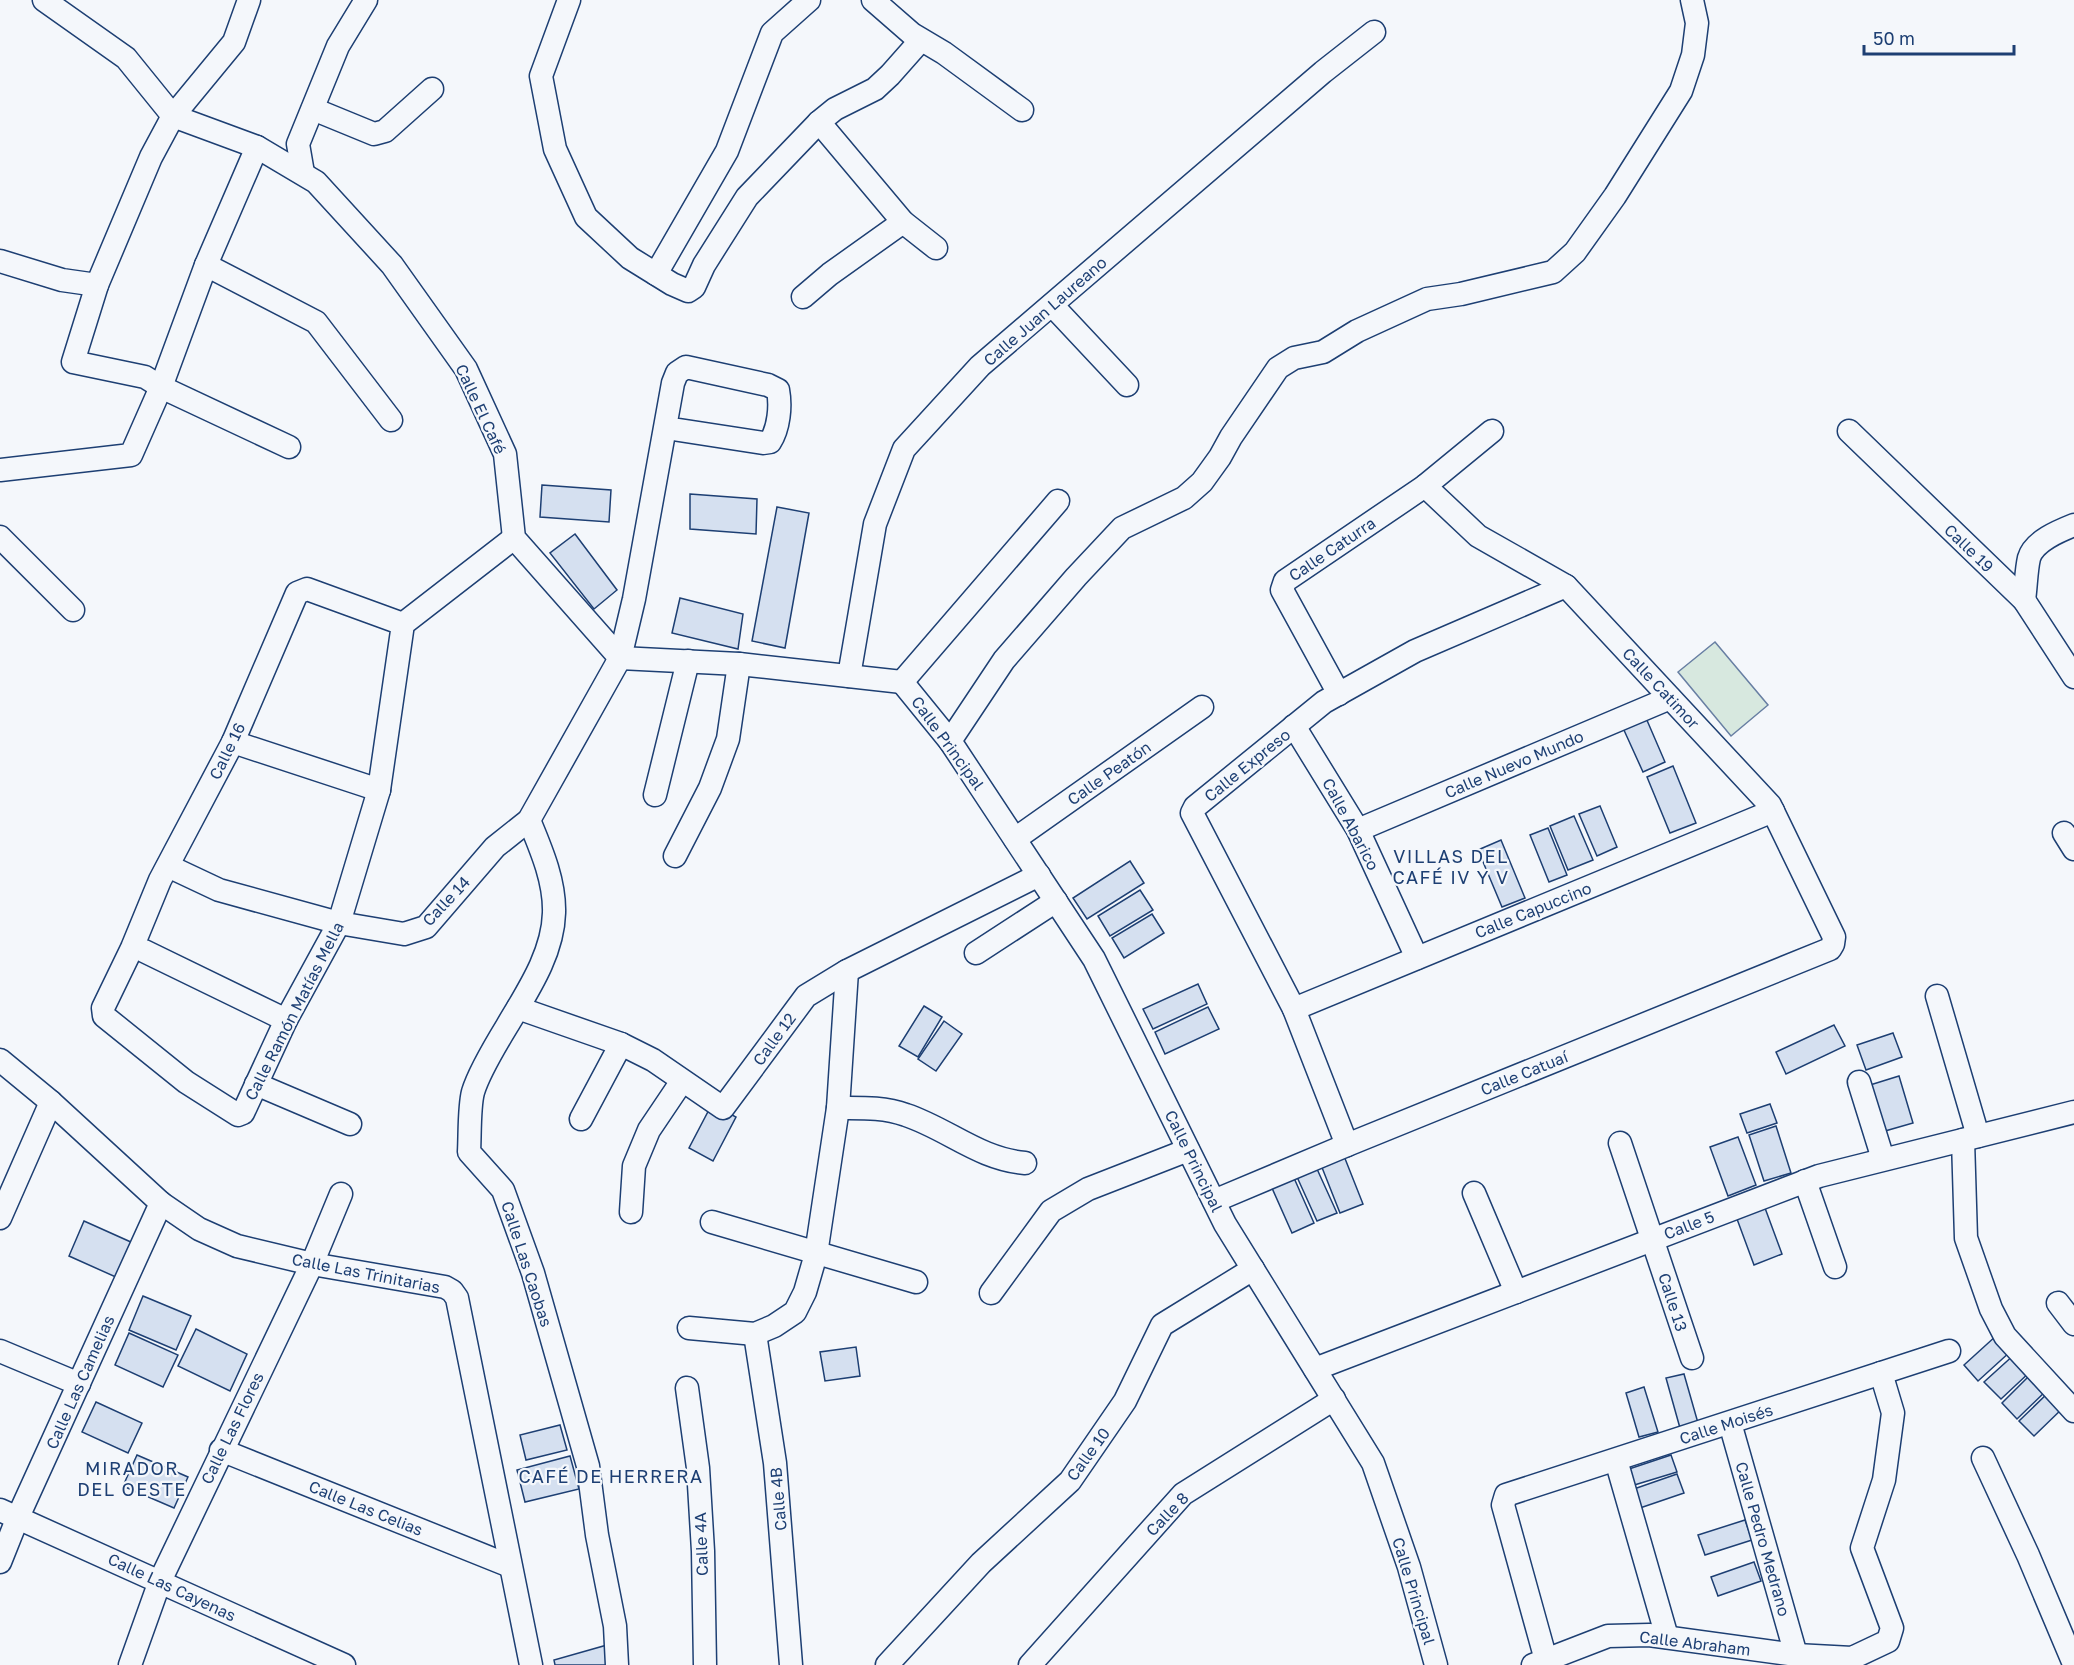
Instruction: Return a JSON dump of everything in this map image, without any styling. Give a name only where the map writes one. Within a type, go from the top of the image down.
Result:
[{"type":"street","points":[[44,0],[126,58],[173,116]]},
{"type":"street","points":[[249,0],[234,42],[173,116],[151,157],[97,285],[73,362],[144,376],[161,387],[289,447]]},
{"type":"street","points":[[303,173],[298,144],[338,46],[366,0]]},
{"type":"street","points":[[569,0],[541,76],[555,149],[586,217],[630,258],[688,291],[694,287],[704,265],[747,196],[819,122],[835,109],[875,89],[921,40]]},
{"type":"street","points":[[656,274],[727,151],[772,33],[809,0]]},
{"type":"street","points":[[873,0],[921,40],[944,53],[1022,111]]},
{"type":"street","points":[[950,741],[1004,660],[1122,528],[1184,498],[1202,482],[1278,368],[1294,358],[1323,352],[1357,332],[1427,299],[1461,294],[1553,272],[1575,252],[1615,196],[1681,91],[1693,55],[1696,34],[1697,23],[1692,0]]},
{"type":"street","name":"Calle Juan Laureano","points":[[849,676],[875,524],[904,449],[980,366],[1323,72],[1374,32]]},
{"type":"street","points":[[312,109],[380,134],[432,89]]},
{"type":"street","name":"Calle El Café","points":[[173,116],[257,147],[303,173],[316,182],[392,265],[465,369],[505,454],[514,538]]},
{"type":"street","points":[[819,122],[903,222],[936,248]]},
{"type":"street","points":[[0,470],[131,455],[161,387],[206,265],[257,147]]},
{"type":"street","points":[[803,297],[830,274],[903,222]]},
{"type":"street","points":[[0,261],[62,280],[97,285]]},
{"type":"street","points":[[206,265],[316,322],[391,420]]},
{"type":"street","points":[[1052,305],[1127,385]]},
{"type":"street","name":"Calle 14","points":[[168,866],[219,890],[339,923],[404,934],[426,927],[495,847],[529,820],[620,658],[634,599],[673,382],[677,374],[686,368],[768,385],[778,390],[780,400],[776,433],[770,441],[764,443],[666,428]]},
{"type":"street","points":[[1425,486],[1492,431]]},
{"type":"street","name":"Calle 19","points":[[1849,431],[2024,600],[2074,677]]},
{"type":"street","name":"Calle Catimor","points":[[1425,486],[1478,536],[1566,586],[1770,805],[1834,937],[1833,944]]},
{"type":"street","name":"Calle Caturra","points":[[1340,694],[1282,590],[1282,585],[1425,486]]},
{"type":"street","points":[[403,624],[514,538],[620,658],[739,664],[902,682],[1058,501]]},
{"type":"street","points":[[2024,600],[2030,556],[2042,541],[2074,525]]},
{"type":"street","points":[[0,537],[73,610]]},
{"type":"street","name":"Calle Expreso","points":[[1347,1145],[1294,1009],[1191,813],[1195,807],[1324,702],[1415,651],[1566,586]]},
{"type":"street","name":"Calle 16","points":[[243,1113],[238,1115],[186,1082],[104,1016],[103,1008],[168,866],[233,742],[297,593],[307,589],[403,624]]},
{"type":"street","name":"Calle Ramón Matías Mella","points":[[243,1113],[286,1020],[339,923],[379,790],[403,624]]},
{"type":"street","points":[[655,795],[688,661]]},
{"type":"street","points":[[675,856],[710,788],[728,739],[739,664]]},
{"type":"street","name":"Calle Principal","points":[[902,682],[950,741],[1094,959],[1214,1201],[1253,1269],[1373,1463],[1409,1567],[1436,1665]]},
{"type":"street","name":"Calle Nuevo Mundo","points":[[1358,830],[1670,698]]},
{"type":"street","name":"Calle Peatón","points":[[1015,839],[1202,707]]},
{"type":"street","name":"Calle Abarico","points":[[1294,726],[1358,830],[1417,958]]},
{"type":"street","points":[[233,742],[379,790]]},
{"type":"street","name":"Calle Capuccino","points":[[1294,1009],[1773,812]]},
{"type":"street","name":"Calle Las Caobas","points":[[529,820],[543,855],[552,887],[555,912],[551,936],[541,965],[497,1042],[473,1093],[468,1152],[503,1190],[533,1273],[588,1466],[597,1535],[615,1626],[617,1665]]},
{"type":"street","name":"Calle 12","points":[[518,1008],[621,1044],[653,1060],[723,1108],[806,996],[847,971],[1039,875]]},
{"type":"street","points":[[976,953],[1056,901]]},
{"type":"street","name":"Calle Catuaí","points":[[1214,1201],[1830,949],[1833,944]]},
{"type":"street","points":[[144,951],[286,1020]]},
{"type":"street","points":[[689,1328],[755,1334],[774,1326],[795,1312],[805,1292],[816,1254],[838,1108],[847,971]]},
{"type":"street","points":[[1937,996],[1971,1138],[1966,1238],[1991,1309],[2006,1336],[2074,1411]]},
{"type":"street","points":[[581,1119],[621,1044]]},
{"type":"street","name":"Calle Las Trinitarias","points":[[0,1060],[51,1102],[161,1203],[199,1229],[237,1246],[312,1264],[445,1287],[452,1291],[457,1298],[531,1665]]},
{"type":"street","points":[[631,1212],[634,1166],[649,1130],[682,1081]]},
{"type":"street","points":[[1859,1082],[1883,1160]]},
{"type":"street","points":[[256,1084],[350,1124]]},
{"type":"street","points":[[0,1218],[51,1102]]},
{"type":"street","points":[[838,1108],[879,1108],[907,1115],[975,1150],[1012,1162],[1025,1163]]},
{"type":"street","name":"Calle 5","points":[[1315,1370],[1805,1181],[2074,1112]]},
{"type":"street","name":"Calle 13","points":[[1620,1143],[1692,1358]]},
{"type":"street","points":[[991,1293],[1051,1211],[1088,1189],[1188,1150]]},
{"type":"street","points":[[1805,1181],[1835,1267]]},
{"type":"street","points":[[1474,1193],[1516,1292]]},
{"type":"street","name":"Calle Las Flores","points":[[130,1665],[160,1581],[312,1264],[341,1194]]},
{"type":"street","name":"Calle Las Camelias","points":[[0,1562],[9,1514],[79,1384],[161,1203]]},
{"type":"street","points":[[712,1222],[916,1282]]},
{"type":"street","name":"Calle 10","points":[[887,1665],[981,1563],[1070,1481],[1125,1401],[1162,1325],[1253,1269]]},
{"type":"street","points":[[2058,1303],[2074,1324]]},
{"type":"street","name":"Calle 4B","points":[[755,1334],[776,1463],[790,1665]]},
{"type":"street","name":"Calle Moisés","points":[[1540,1663],[1503,1505],[1506,1495],[1949,1350]]},
{"type":"street","points":[[0,1351],[79,1384]]},
{"type":"street","name":"Calle Abraham","points":[[1540,1663],[1608,1636],[1648,1635],[1796,1655],[1852,1658],[1888,1641],[1892,1628],[1862,1548],[1884,1480],[1893,1413],[1881,1373]]},
{"type":"street","name":"Calle 4A","points":[[687,1388],[698,1467],[703,1551],[705,1665]]},
{"type":"street","name":"Calle 8","points":[[1030,1665],[1183,1494],[1334,1399]]},
{"type":"street","name":"Calle Pedro Medrano","points":[[1730,1423],[1796,1655]]},
{"type":"street","name":"Calle Las Celias","points":[[221,1450],[510,1566]]},
{"type":"street","points":[[1983,1458],[2028,1555],[2074,1664]]},
{"type":"street","points":[[1616,1460],[1667,1637]]},
{"type":"street","name":"Calle Las Cayenas","points":[[9,1514],[344,1665]]},
{"type":"shaded area","points":[[1715,642],[1768,705],[1731,736],[1678,672]]},
{"type":"building","points":[[542,485],[611,490],[609,522],[540,517]]},
{"type":"building","points":[[690,494],[757,499],[756,534],[690,529]]},
{"type":"building","points":[[777,507],[809,513],[785,648],[752,641]]},
{"type":"building","points":[[575,534],[617,590],[594,609],[550,553]]},
{"type":"building","points":[[680,598],[743,614],[738,649],[672,633]]},
{"type":"building","points":[[1646,718],[1665,762],[1643,772],[1623,728]]},
{"type":"building","points":[[1673,766],[1696,823],[1670,833],[1647,777]]},
{"type":"building","points":[[1600,806],[1617,847],[1597,856],[1579,814]]},
{"type":"building","points":[[1574,816],[1593,860],[1568,870],[1550,826]]},
{"type":"building","points":[[1548,828],[1567,875],[1549,882],[1530,835]]},
{"type":"building","points":[[1501,840],[1525,898],[1502,907],[1478,850]]},
{"type":"building","points":[[1130,861],[1144,883],[1087,919],[1073,898]]},
{"type":"building","points":[[1140,890],[1153,910],[1110,936],[1098,916]]},
{"type":"building","points":[[1152,914],[1164,933],[1124,958],[1112,938]]},
{"type":"building","points":[[1198,984],[1207,1004],[1153,1029],[1143,1009]]},
{"type":"building","points":[[924,1006],[942,1017],[918,1057],[899,1046]]},
{"type":"building","points":[[1208,1007],[1219,1029],[1165,1054],[1155,1032]]},
{"type":"building","points":[[944,1021],[962,1034],[936,1071],[918,1059]]},
{"type":"building","points":[[1834,1025],[1845,1046],[1786,1074],[1776,1052]]},
{"type":"building","points":[[1893,1033],[1902,1057],[1866,1070],[1857,1045]]},
{"type":"building","points":[[1899,1076],[1913,1123],[1885,1131],[1870,1085]]},
{"type":"building","points":[[712,1104],[736,1117],[713,1161],[689,1148]]},
{"type":"building","points":[[1770,1104],[1777,1123],[1747,1133],[1740,1114]]},
{"type":"building","points":[[1776,1126],[1791,1173],[1764,1181],[1749,1135]]},
{"type":"building","points":[[1738,1137],[1756,1185],[1728,1196],[1710,1147]]},
{"type":"building","points":[[1344,1156],[1363,1204],[1340,1213],[1321,1165]]},
{"type":"building","points":[[1317,1169],[1337,1213],[1317,1221],[1297,1177]]},
{"type":"building","points":[[1294,1178],[1314,1223],[1292,1233],[1272,1188]]},
{"type":"building","points":[[1765,1208],[1782,1254],[1754,1265],[1737,1219]]},
{"type":"building","points":[[84,1221],[133,1243],[118,1278],[69,1256]]},
{"type":"building","points":[[143,1296],[191,1316],[176,1350],[129,1330]]},
{"type":"building","points":[[196,1329],[247,1354],[230,1391],[178,1366]]},
{"type":"building","points":[[129,1333],[178,1355],[163,1387],[115,1365]]},
{"type":"building","points":[[1997,1335],[2011,1351],[1978,1381],[1964,1365]]},
{"type":"building","points":[[856,1347],[860,1376],[825,1381],[820,1352]]},
{"type":"building","points":[[2016,1353],[2032,1370],[2001,1399],[1984,1382]]},
{"type":"building","points":[[2034,1371],[2050,1387],[2017,1419],[2002,1403]]},
{"type":"building","points":[[1684,1374],[1698,1423],[1680,1428],[1666,1378]]},
{"type":"building","points":[[1644,1387],[1658,1432],[1639,1437],[1626,1393]]},
{"type":"building","points":[[2051,1390],[2066,1405],[2034,1436],[2019,1421]]},
{"type":"building","points":[[96,1402],[142,1423],[128,1453],[82,1432]]},
{"type":"building","points":[[560,1425],[567,1450],[526,1460],[520,1435]]},
{"type":"building","points":[[137,1455],[188,1477],[174,1508],[123,1486]]},
{"type":"building","points":[[1671,1455],[1677,1472],[1631,1486],[1626,1470]]},
{"type":"building","points":[[570,1456],[579,1489],[525,1502],[517,1470]]},
{"type":"building","points":[[1677,1474],[1684,1493],[1637,1509],[1631,1490]]},
{"type":"building","points":[[1745,1520],[1752,1540],[1705,1555],[1698,1535]]},
{"type":"building","points":[[1754,1562],[1761,1581],[1718,1596],[1711,1577]]},
{"type":"building","points":[[607,1645],[613,1665],[555,1665],[554,1660]]},
{"type":"district","name":"VILLAS DEL CAFÉ IV Y V","points":[[1451,866]]},
{"type":"district","name":"CAFÉ DE HERRERA","points":[[611,1476]]},
{"type":"district","name":"MIRADOR DEL OESTE","points":[[132,1478]]}]
